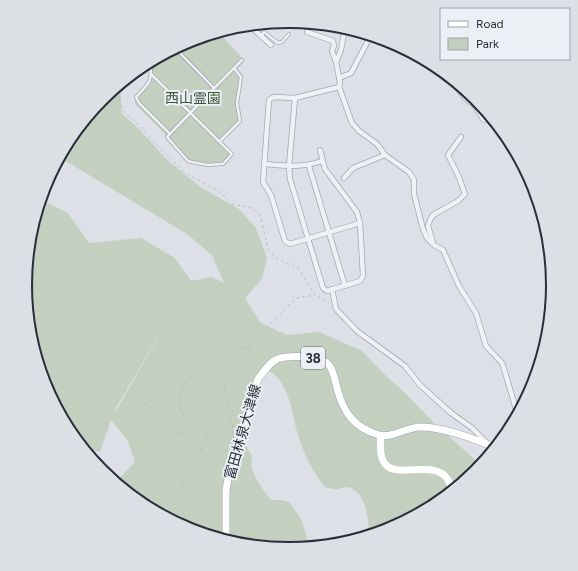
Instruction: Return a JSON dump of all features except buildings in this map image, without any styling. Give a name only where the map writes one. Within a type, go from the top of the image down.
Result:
[{"type":"main road","name":"富田林泉大津線","points":[[226,535],[226,490],[229,474],[258,379],[267,367],[276,360],[288,356],[320,358],[328,364],[334,373],[341,404],[349,416],[365,430],[381,436]]},
{"type":"main road","points":[[451,486],[448,479],[439,471],[428,469],[403,471],[391,468],[384,462],[380,453],[381,436],[390,435],[410,428],[421,427],[433,428],[476,439],[488,444]]},
{"type":"street","points":[[255,30],[271,45]]},
{"type":"street","points":[[307,32],[333,41],[334,46],[332,51],[340,82],[339,87],[352,123],[377,144],[385,155],[409,172],[414,180],[414,194],[423,230],[427,238],[434,245],[443,250],[459,286],[476,313],[486,346],[502,363],[506,372],[516,407]]},
{"type":"street","points":[[312,40],[314,34]]},
{"type":"street","points":[[336,62],[341,50],[344,34]]},
{"type":"street","points":[[339,78],[351,73],[368,41]]},
{"type":"street","points":[[339,87],[295,98],[274,97],[269,100],[263,182],[271,195],[285,241],[290,244],[360,223]]},
{"type":"street","points":[[295,98],[290,179],[323,288],[327,291],[360,282],[363,276],[360,223],[357,212],[325,169],[320,150]]},
{"type":"street","points":[[477,110],[483,119],[486,120]]},
{"type":"street","points":[[434,245],[428,226],[433,215],[458,201],[465,194],[448,155],[461,137]]},
{"type":"street","points":[[344,178],[353,168],[385,155]]},
{"type":"street","points":[[265,164],[309,166],[322,161]]},
{"type":"street","points":[[309,166],[345,286]]},
{"type":"street","points":[[332,289],[336,309],[357,331],[405,366],[420,385],[451,413],[472,428],[488,444],[489,447]]},
{"type":"lane","points":[[261,36],[264,32],[278,43],[282,42],[290,34]]},
{"type":"lane","points":[[180,53],[214,88]]},
{"type":"lane","points":[[151,74],[190,112],[232,154],[223,164],[208,165],[188,161],[167,136],[170,134],[190,112],[242,60]]},
{"type":"lane","points":[[151,68],[150,82],[136,97],[139,103],[170,134]]},
{"type":"lane","points":[[220,142],[240,121],[237,103],[241,75],[234,68]]},
{"type":"path","points":[[117,94],[125,113],[140,126],[183,171],[220,192],[232,204],[252,208],[258,213],[261,218],[268,248],[273,255],[278,259],[298,268],[315,295],[328,302],[336,309]]},
{"type":"path","points":[[230,449],[232,425],[225,393],[225,386],[228,376],[239,359],[290,304],[297,298],[315,295]]},
{"type":"path","points":[[179,493],[183,482],[195,466],[207,433],[205,428],[184,417],[181,411],[179,399],[181,390],[198,370],[206,364],[230,351],[251,346]]},
{"type":"path","points":[[119,388],[150,407],[169,429],[176,433],[194,437],[199,443],[201,451]]},
{"type":"green space","name":"西山霊園","points":[[223,37],[245,61],[237,69],[242,74],[238,103],[242,121],[221,142],[233,155],[222,165],[210,167],[188,163],[166,139],[165,134],[135,104],[135,100],[150,84],[151,67],[160,62],[190,48]]},
{"type":"green space","points":[[120,91],[122,114],[139,129],[166,159],[200,187],[239,209],[256,228],[267,258],[262,279],[245,298],[261,323],[287,335],[319,332],[362,351],[434,423],[477,462],[446,490],[418,509],[368,530],[367,515],[363,500],[359,494],[353,489],[347,487],[333,489],[325,487],[316,475],[298,435],[286,391],[282,383],[269,371],[263,372],[253,379],[245,414],[244,439],[252,459],[252,470],[256,479],[271,500],[289,502],[301,519],[307,542],[289,543],[255,541],[222,534],[190,523],[160,509],[132,490],[119,479],[135,462],[128,441],[111,420],[100,452],[91,450],[75,429],[51,384],[36,336],[32,302],[32,269],[36,235],[45,202],[68,213],[89,243],[141,238],[175,258],[191,281],[212,277],[224,283],[212,255],[187,234],[64,160],[75,142],[95,116]],"holes":[[[170,317],[113,416],[117,406]]]}]
